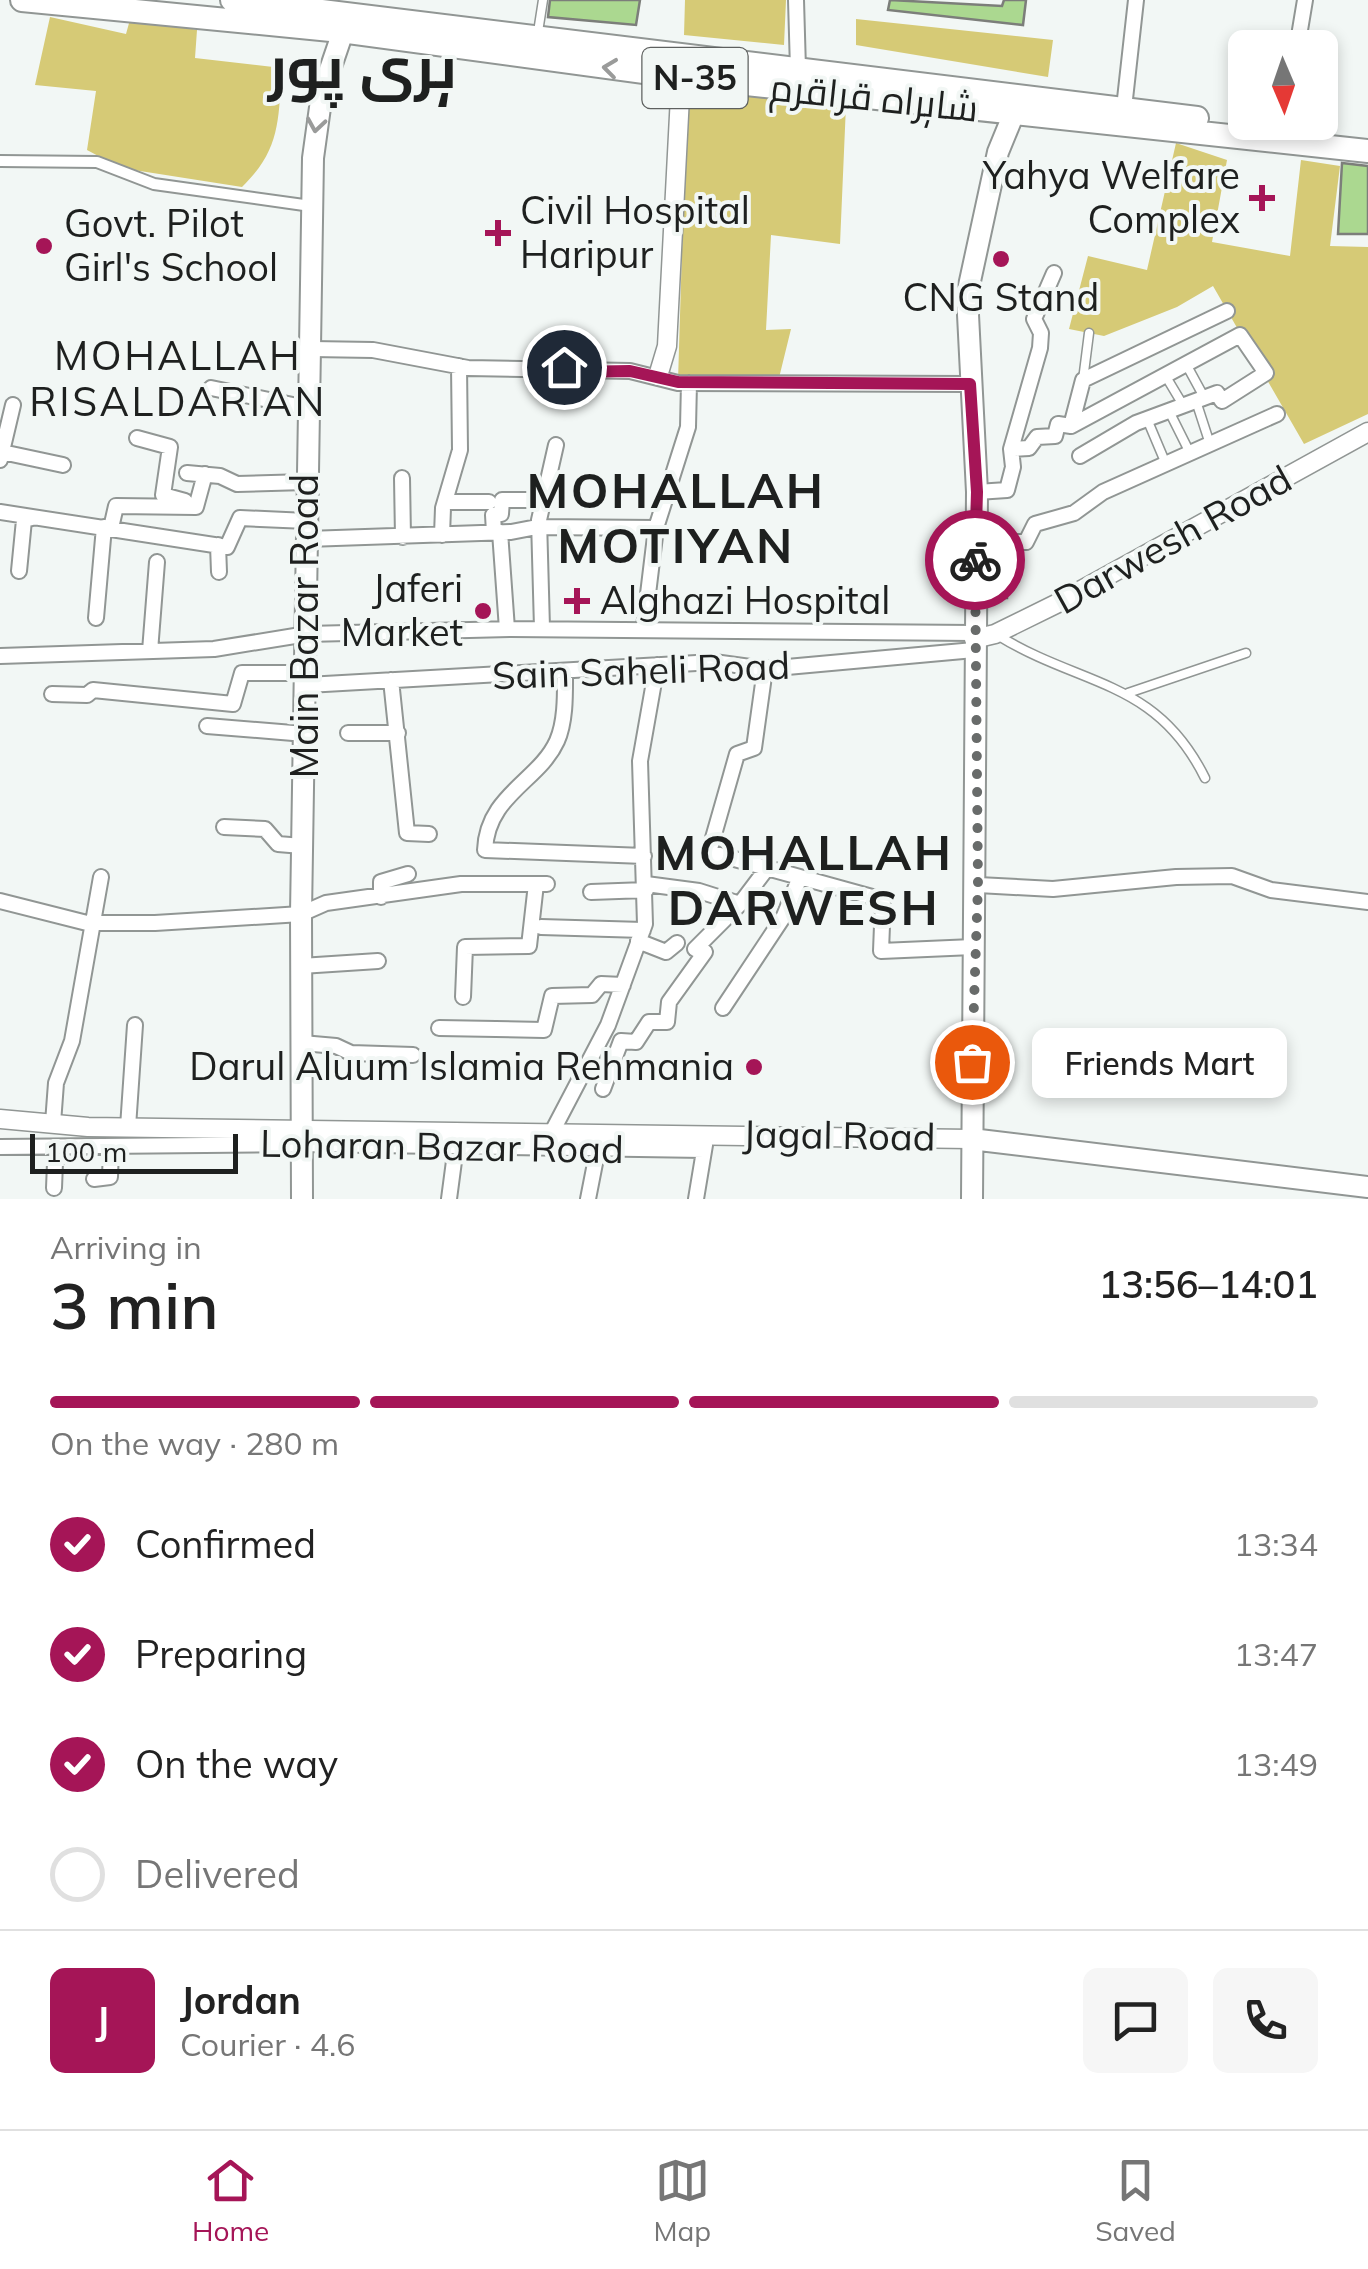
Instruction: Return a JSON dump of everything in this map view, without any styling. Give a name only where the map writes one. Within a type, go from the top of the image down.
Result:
[{"type":"highway","name":"شاہراہ قراقرم","points":[[22,0],[348,14],[681,77],[1368,151]]},
{"type":"highway","name":"شاہراہ قراقرم","points":[[232,0],[1228,119]]},
{"type":"highway","name":"شاہراہ قراقرم","points":[[1338,134],[1368,140]]},
{"type":"main road","name":"Main Bazar Road","points":[[302,1199],[301,914],[312,206],[318,114],[348,14]]},
{"type":"main road","points":[[972,1199],[979,639],[977,492],[967,295],[998,152],[1014,113]]},
{"type":"main road","points":[[970,1138],[1364,1189]]},
{"type":"street","points":[[796,0],[798,70]]},
{"type":"street","points":[[1124,108],[1136,0]]},
{"type":"street","points":[[1300,30],[1305,0]]},
{"type":"street","points":[[658,376],[668,346],[681,77]]},
{"type":"street","points":[[0,160],[97,162],[154,184],[312,206]]},
{"type":"street","points":[[977,492],[1007,490],[1013,467],[1011,449],[1040,348],[1041,334],[1034,319],[1054,273]]},
{"type":"street","points":[[1071,426],[1082,380],[1227,311]]},
{"type":"street","points":[[1011,449],[1029,448],[1037,436],[1055,436],[1058,424],[1071,426],[1240,335],[1266,373],[1222,401],[1217,393],[1147,419],[1080,456]]},
{"type":"street","points":[[312,349],[374,350],[459,366],[630,371],[689,383],[970,384]]},
{"type":"street","points":[[442,536],[446,502],[460,450],[459,366]]},
{"type":"street","points":[[644,627],[656,528],[688,426],[689,383]]},
{"type":"street","points":[[211,388],[307,408]]},
{"type":"street","points":[[13,405],[1,456],[63,465]]},
{"type":"street","points":[[1008,542],[1026,542],[1035,524],[1074,513],[1103,492],[1209,441],[1277,414]]},
{"type":"street","name":"Darwesh Road","points":[[979,639],[1368,432]]},
{"type":"street","points":[[137,438],[170,447],[164,496],[196,502]]},
{"type":"street","points":[[542,628],[542,500],[556,445]]},
{"type":"street","points":[[188,473],[237,484],[306,482]]},
{"type":"street","points":[[96,618],[107,528],[116,506],[194,508],[202,494],[205,474]]},
{"type":"street","points":[[402,478],[403,536]]},
{"type":"street","points":[[507,629],[493,515],[500,514],[502,500],[542,500]]},
{"type":"street","points":[[446,502],[489,502]]},
{"type":"street","points":[[0,512],[218,545],[231,544],[240,518],[307,530],[403,536],[543,527],[656,528]]},
{"type":"street","points":[[19,571],[24,520],[33,518]]},
{"type":"street","points":[[218,545],[218,572]]},
{"type":"street","points":[[150,651],[157,562]]},
{"type":"street","name":"Sain Saheli Road","points":[[0,656],[214,649],[307,634],[542,628],[644,627],[979,639]]},
{"type":"street","name":"Sain Saheli Road","points":[[52,694],[87,695],[93,690],[233,704],[242,673],[392,680],[714,662],[765,670],[979,639]]},
{"type":"street","points":[[552,1132],[608,1025],[641,936],[646,887],[640,762],[657,665]]},
{"type":"street","points":[[765,670],[754,748],[737,754],[706,848],[883,900],[881,952],[973,947]]},
{"type":"street","points":[[565,671],[557,742],[502,805],[488,828],[484,850],[644,856]]},
{"type":"street","points":[[392,680],[406,833],[429,834]]},
{"type":"street","points":[[207,726],[305,734]]},
{"type":"street","points":[[348,733],[398,732]]},
{"type":"street","points":[[224,827],[266,829],[278,844],[302,846]]},
{"type":"street","points":[[603,1089],[621,1041],[636,1042],[648,1022],[666,1022],[669,1002],[705,952],[695,949],[740,904],[768,867]]},
{"type":"street","points":[[380,897],[381,882],[408,874]]},
{"type":"street","points":[[978,885],[1053,889],[1176,876],[1232,876],[1271,890],[1368,902]]},
{"type":"street","points":[[53,1124],[56,1083],[72,1041],[102,877]]},
{"type":"street","points":[[723,1008],[784,916],[800,877]]},
{"type":"street","points":[[0,901],[93,923],[301,914],[326,902],[461,884],[542,884],[530,946],[466,947],[464,996]]},
{"type":"street","points":[[592,892],[646,887],[699,891],[740,904]]},
{"type":"street","points":[[541,927],[641,936],[666,952],[677,943]]},
{"type":"street","points":[[301,966],[378,960]]},
{"type":"street","points":[[438,1028],[544,1030],[552,996],[592,996],[605,983],[623,985]]},
{"type":"street","points":[[128,1127],[135,1024]]},
{"type":"street","points":[[302,1042],[336,1046],[351,1054],[413,1055]]},
{"type":"street","name":"Loharan Bazar Road","points":[[0,1119],[456,1146],[598,1148],[705,1142]]},
{"type":"street","name":"Jagal Road","points":[[303,1136],[552,1132],[705,1142],[970,1138]]},
{"type":"street","name":"Loharan Bazar Road","points":[[0,1148],[111,1147],[303,1136]]},
{"type":"street","points":[[696,1199],[705,1142]]},
{"type":"street","points":[[448,1199],[456,1146]]},
{"type":"street","points":[[54,1188],[54,1163],[64,1147]]},
{"type":"street","points":[[94,1179],[110,1177],[111,1147]]},
{"type":"street","points":[[588,1199],[598,1148]]},
{"type":"lane","points":[[537,37],[543,0]]},
{"type":"lane","points":[[1082,380],[1089,333]]},
{"type":"lane","points":[[1186,364],[1188,451]]},
{"type":"lane","points":[[1165,375],[1188,404],[1209,441]]},
{"type":"lane","points":[[1147,419],[1166,464]]},
{"type":"lane","points":[[979,639],[1128,693],[1172,726],[1205,778]]},
{"type":"lane","points":[[1128,693],[1246,653]]},
{"type":"shaded area","points":[[685,0],[786,0],[784,45],[684,35]]},
{"type":"shaded area","points":[[131,16],[197,30],[195,58],[282,68],[278,119],[271,147],[242,187],[121,168],[87,150],[96,91],[35,85],[50,17],[126,34]]},
{"type":"shaded area","points":[[856,19],[1053,40],[1048,77],[856,45]]},
{"type":"shaded area","points":[[687,86],[846,105],[840,244],[771,235],[766,330],[791,329],[778,382],[678,381]]},
{"type":"shaded area","points":[[1176,143],[1227,160],[1212,242],[1290,256],[1301,160],[1340,166],[1330,246],[1368,247],[1368,414],[1304,444],[1213,286],[1177,307],[1104,336],[1069,329],[1088,256],[1147,270]]},
{"type":"building","points":[[550,0],[640,0],[636,25],[548,17]]},
{"type":"building","points":[[890,0],[1002,6],[1004,0],[1026,0],[1023,25],[888,10]]},
{"type":"building","points":[[1342,163],[1368,166],[1368,234],[1338,234]]},
{"type":"building","points":[[998,545],[1008,553],[1007,598],[990,598],[990,547]]},
{"type":"way so far","points":[[972,1062],[978,885],[975,560]]},
{"type":"place","name":"Yahya Welfare Complex","points":[[1262,198]]},
{"type":"place","name":"Civil Hospital Haripur","points":[[498,233]]},
{"type":"place","name":"Govt. Pilot Girl's School","points":[[44,246]]},
{"type":"place","name":"CNG Stand","points":[[1001,259]]},
{"type":"place","name":"Alghazi Hospital","points":[[577,601]]},
{"type":"place","name":"Jaferi Market","points":[[483,611]]},
{"type":"place","name":"Friends Mart","points":[[972,1062]]},
{"type":"place","name":"Darul Aluum Islamia Rehmania","points":[[754,1067]]},
{"type":"district","name":"ہری پور","points":[[362,68]]},
{"type":"district","name":"MOHALLAH RISALDARIAN","points":[[178,379]]},
{"type":"district","name":"MOHALLAH MOTIYAN","points":[[676,518]]},
{"type":"district","name":"MOHALLAH DARWESH","points":[[804,880]]},
{"type":"route","points":[[564,367],[574,372],[630,371],[678,382],[970,384],[977,492],[975,560]]}]
